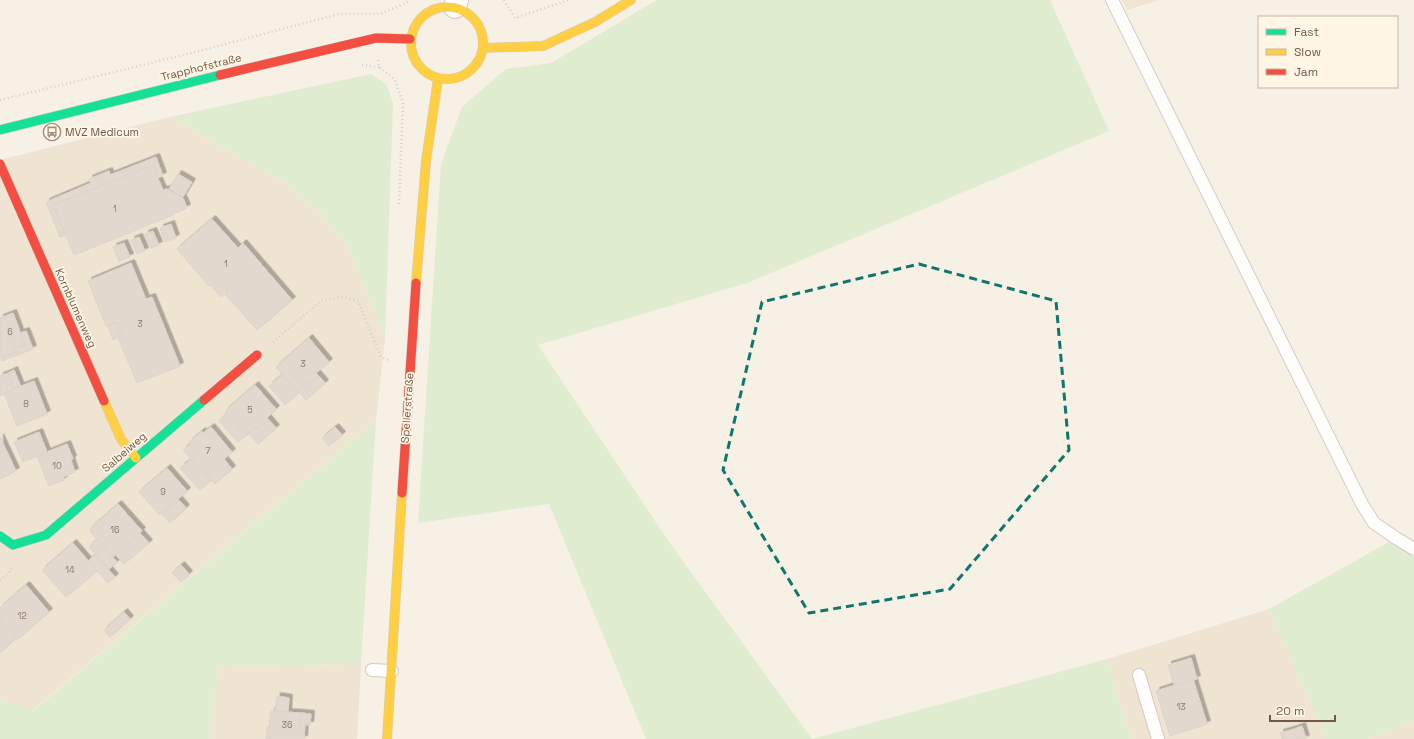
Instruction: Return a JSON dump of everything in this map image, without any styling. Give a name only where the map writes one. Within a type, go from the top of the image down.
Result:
[{"type":"street","points":[[483,48],[543,46],[595,22],[631,0]]},
{"type":"street","points":[[456,3],[480,27],[483,48],[476,66],[460,77],[438,79],[425,72],[413,57],[410,39],[418,19],[435,8],[456,3]]},
{"type":"street","name":"Trapphofstraße","points":[[0,130],[326,49],[376,38],[410,39]]},
{"type":"street","name":"Spellerstraße","points":[[387,739],[410,370],[426,161],[438,79]]},
{"type":"street","name":"Kornblumenweg","points":[[0,164],[121,439],[136,458]]},
{"type":"street","name":"Salbeiweg","points":[[0,536],[13,545],[46,535],[257,355]]},
{"type":"lane","points":[[1112,0],[1362,504],[1374,522],[1414,549]]},
{"type":"lane","points":[[372,670],[392,671]]},
{"type":"lane","points":[[1139,675],[1158,739]]},
{"type":"path","points":[[0,100],[339,14],[380,14],[410,0]]},
{"type":"path","points":[[504,0],[515,18],[569,0]]},
{"type":"path","points":[[257,355],[321,301],[343,297],[358,301],[382,357],[392,362]]},
{"type":"highlighted area","points":[[919,264],[1056,301],[1069,450],[950,589],[809,613],[723,470],[762,302]]},
{"type":"shaded area","points":[[1122,0],[1159,0],[1127,10]]},
{"type":"shaded area","points":[[170,117],[286,184],[319,212],[347,244],[385,339],[376,420],[33,710],[0,700],[0,160]]},
{"type":"shaded area","points":[[1269,609],[1326,739],[1131,739],[1107,659]]},
{"type":"shaded area","points":[[361,664],[357,739],[210,739],[218,666]]},
{"type":"shaded area","points":[[1414,721],[1414,739],[1368,739]]},
{"type":"green space","points":[[657,0],[1050,0],[1109,131],[747,283],[538,345],[669,542],[812,739],[646,739],[549,504],[418,523],[441,164],[462,107],[506,69],[551,63]]},
{"type":"green space","points":[[371,74],[386,84],[393,103],[385,339],[347,244],[319,212],[286,184],[170,117]]},
{"type":"green space","points":[[376,420],[361,664],[218,666],[210,739],[0,739],[0,700],[34,710]]},
{"type":"green space","points":[[1389,542],[1414,557],[1414,721],[1368,739],[1326,739],[1269,609]]},
{"type":"green space","points":[[1107,659],[1131,739],[812,739]]},
{"type":"building","points":[[156,157],[163,176],[157,178],[152,165],[53,205],[65,235],[60,237],[46,202],[91,183],[89,179],[109,171],[110,175]]},
{"type":"building","points":[[152,165],[163,190],[167,189],[183,198],[187,208],[74,255],[53,205]]},
{"type":"building","points":[[178,174],[192,182],[183,197],[169,189]]},
{"type":"building","points":[[212,219],[238,248],[243,243],[292,300],[257,330],[225,294],[228,291],[217,279],[209,286],[177,249]]},
{"type":"building","points":[[171,224],[176,238],[165,242],[160,228]]},
{"type":"building","points":[[153,231],[159,245],[151,248],[145,234]]},
{"type":"building","points":[[139,237],[145,251],[137,254],[131,240]]},
{"type":"building","points":[[124,243],[130,257],[119,261],[113,247]]},
{"type":"building","points":[[131,263],[146,299],[152,297],[180,366],[137,383],[118,338],[122,336],[116,322],[106,326],[88,281]]},
{"type":"building","points":[[217,279],[228,291],[221,297],[211,286]]},
{"type":"building","points":[[13,313],[25,345],[15,349],[16,352],[1,358],[0,318]]},
{"type":"building","points":[[116,322],[122,336],[113,340],[108,326]]},
{"type":"building","points":[[26,331],[33,349],[2,361],[1,358],[16,352],[15,349],[25,345],[20,333]]},
{"type":"building","points":[[309,338],[329,362],[316,373],[319,376],[307,385],[305,383],[296,391],[276,367]]},
{"type":"building","points":[[14,370],[21,387],[14,389],[8,373]]},
{"type":"building","points":[[8,373],[14,389],[0,396],[0,376]]},
{"type":"building","points":[[282,375],[296,391],[297,390],[299,392],[285,405],[269,386]]},
{"type":"building","points":[[319,376],[325,383],[306,400],[297,390],[305,383],[307,385]]},
{"type":"building","points":[[34,381],[47,414],[17,426],[4,393]]},
{"type":"building","points":[[255,385],[276,409],[267,418],[269,420],[258,429],[256,427],[247,435],[225,411]]},
{"type":"building","points":[[227,413],[247,435],[238,442],[219,421]]},
{"type":"building","points":[[269,420],[276,428],[258,444],[248,433],[256,427],[258,429]]},
{"type":"building","points":[[211,427],[232,452],[206,475],[183,450],[191,444],[189,442],[202,431],[203,433]]},
{"type":"building","points":[[335,427],[342,435],[329,446],[322,438]]},
{"type":"building","points":[[39,432],[47,452],[23,462],[14,442]]},
{"type":"building","points":[[0,437],[16,471],[0,479]]},
{"type":"building","points":[[67,444],[73,459],[71,460],[75,472],[63,477],[64,480],[49,486],[37,456]]},
{"type":"building","points":[[191,459],[211,480],[200,490],[180,468]]},
{"type":"building","points":[[224,459],[232,469],[215,484],[206,475]]},
{"type":"building","points":[[167,468],[187,491],[160,515],[139,492]]},
{"type":"building","points":[[178,499],[186,508],[170,523],[162,514]]},
{"type":"building","points":[[118,504],[142,531],[113,557],[89,530]]},
{"type":"building","points":[[140,533],[149,543],[124,564],[115,554]]},
{"type":"building","points":[[97,539],[117,562],[109,569],[89,547]]},
{"type":"building","points":[[73,543],[97,571],[66,597],[42,570]]},
{"type":"building","points":[[95,554],[115,577],[108,583],[88,561]]},
{"type":"building","points":[[181,565],[189,574],[181,582],[172,573]]},
{"type":"building","points":[[26,585],[49,612],[17,640],[0,620],[0,608]]},
{"type":"building","points":[[124,612],[130,619],[121,627],[115,620]]},
{"type":"building","points":[[0,620],[16,638],[0,653]]},
{"type":"building","points":[[115,620],[121,627],[110,637],[104,630]]},
{"type":"building","points":[[1191,658],[1197,679],[1174,685],[1168,665]]},
{"type":"building","points":[[1193,679],[1207,724],[1170,736],[1156,691]]},
{"type":"building","points":[[277,696],[289,698],[288,712],[275,711]]},
{"type":"building","points":[[271,711],[301,713],[300,724],[305,724],[304,739],[266,739]]},
{"type":"building","points":[[301,713],[311,714],[310,725],[300,724]]},
{"type":"building","points":[[1302,726],[1306,739],[1297,739],[1294,729]]},
{"type":"building","points":[[1294,729],[1297,739],[1282,739],[1280,733]]},
{"type":"traffic: fast","points":[[0,130],[220,75]]},
{"type":"traffic: fast","points":[[0,536],[13,545],[46,535],[204,400]]},
{"type":"traffic: slow","points":[[483,48],[543,46],[595,22],[631,0]]},
{"type":"traffic: slow","points":[[447,7],[467,13],[477,23],[483,43],[477,63],[467,73],[447,79],[427,73],[417,63],[411,43],[417,23],[427,13],[447,7]]},
{"type":"traffic: slow","points":[[416,283],[426,161],[438,79]]},
{"type":"traffic: slow","points":[[104,401],[121,439],[136,458]]},
{"type":"traffic: slow","points":[[387,739],[402,493]]},
{"type":"traffic: jam","points":[[220,75],[376,38],[410,39]]},
{"type":"traffic: jam","points":[[0,164],[104,401]]},
{"type":"traffic: jam","points":[[402,493],[416,283]]},
{"type":"traffic: jam","points":[[204,400],[257,355]]},
{"type":"place","name":"MVZ Medicum","points":[[52,132]]}]
